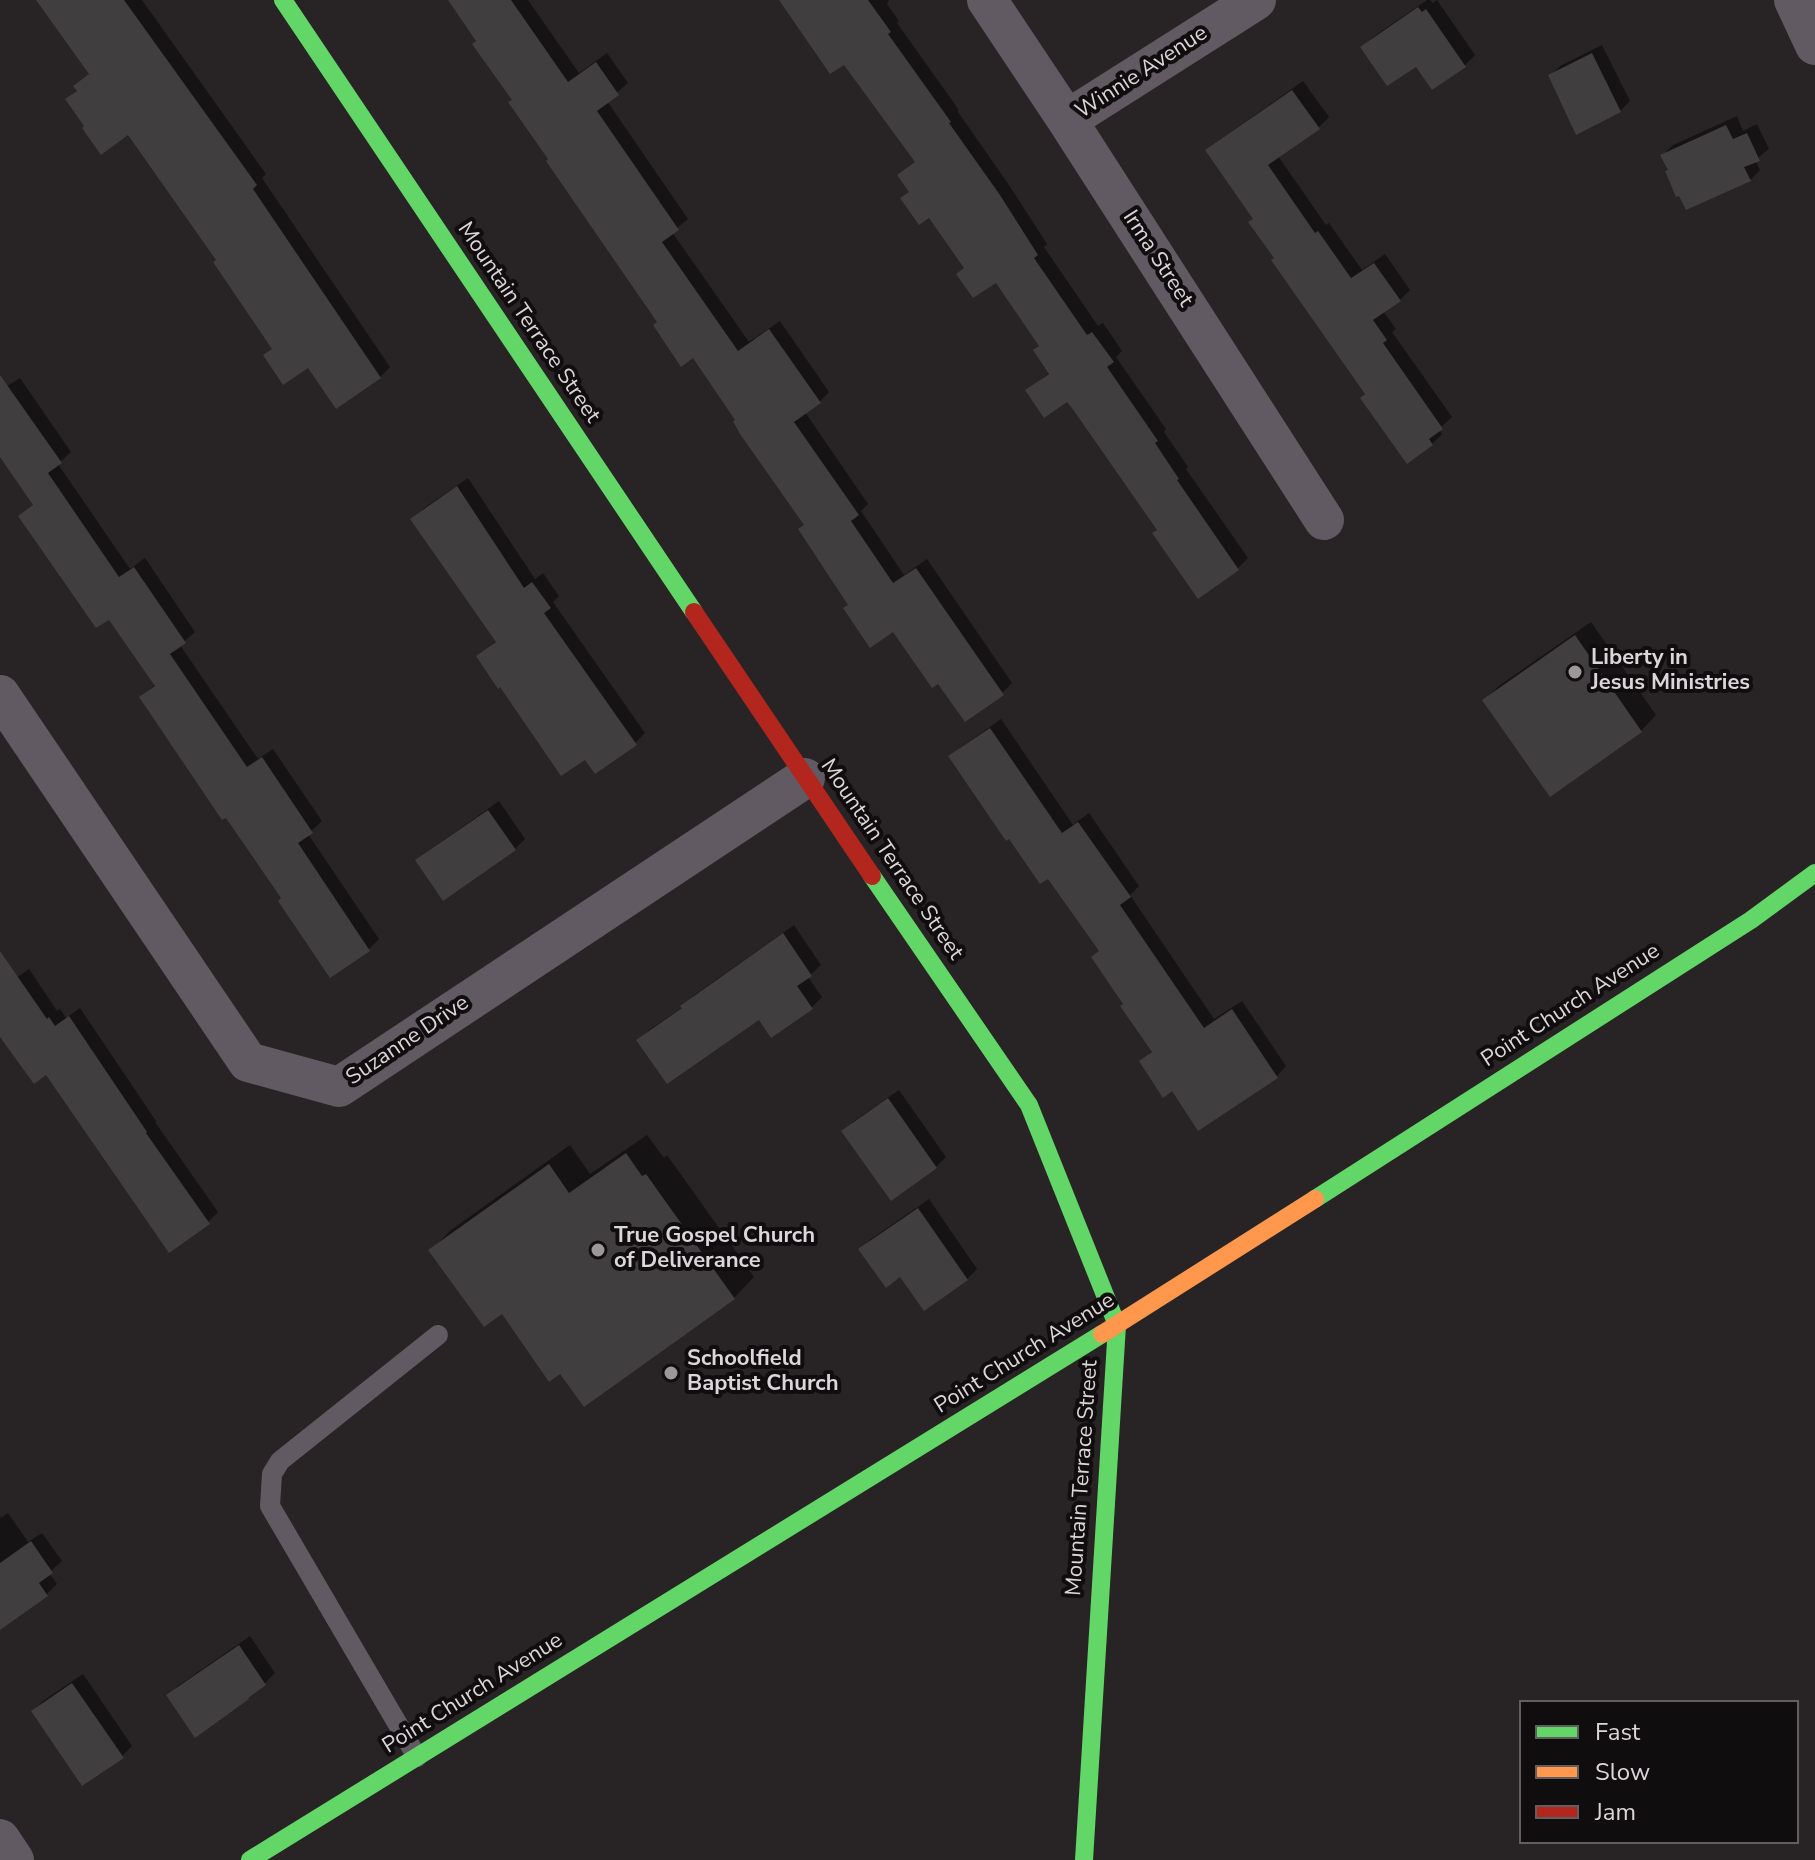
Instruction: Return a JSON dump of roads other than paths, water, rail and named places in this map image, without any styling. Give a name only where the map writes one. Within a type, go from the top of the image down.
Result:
[{"type":"street","name":"Mountain Terrace Street","points":[[283,0],[805,778],[1029,1105],[1117,1325],[1084,1860]]},
{"type":"street","name":"Irma Street","points":[[987,0],[1324,520]]},
{"type":"street","name":"Winnie Avenue","points":[[1067,120],[1256,0]]},
{"type":"street","points":[[1794,0],[1815,45]]},
{"type":"street","name":"Suzanne Drive","points":[[0,695],[248,1062],[339,1087],[805,778]]},
{"type":"street","name":"Point Church Avenue","points":[[250,1860],[1117,1325],[1751,920],[1815,873]]},
{"type":"street","points":[[0,1839],[14,1860]]},
{"type":"lane","points":[[417,1757],[270,1506],[272,1474],[280,1461],[438,1335]]},
{"type":"place","name":"Liberty in Jesus Ministries","points":[[1575,672]]},
{"type":"place","name":"True Gospel Church of Deliverance","points":[[598,1250]]},
{"type":"place","name":"Schoolfield Baptist Church","points":[[671,1373]]}]
